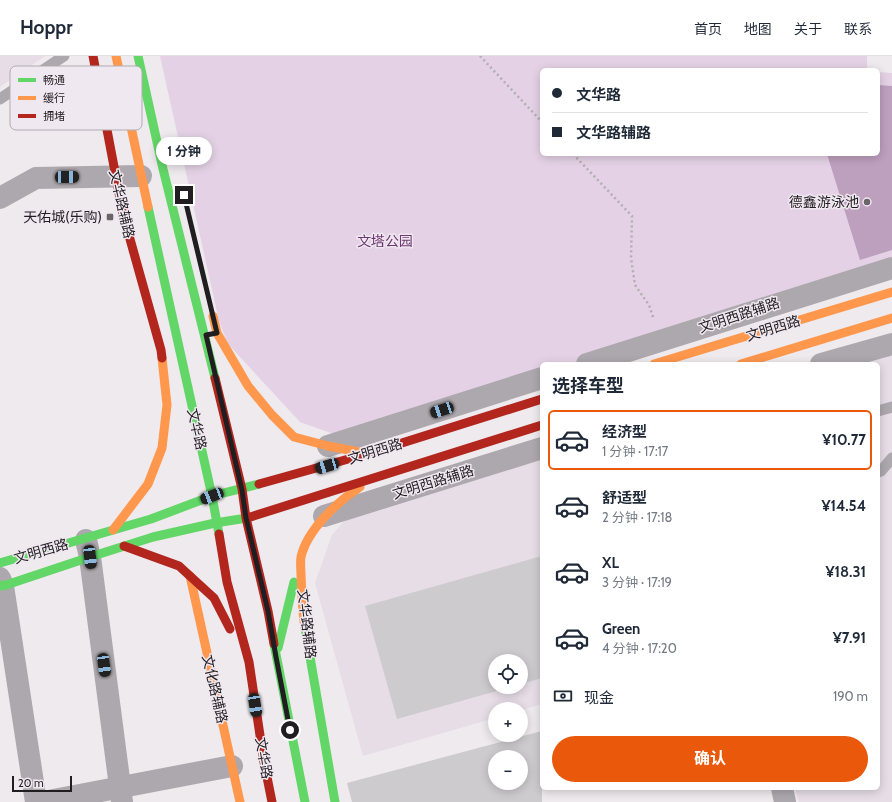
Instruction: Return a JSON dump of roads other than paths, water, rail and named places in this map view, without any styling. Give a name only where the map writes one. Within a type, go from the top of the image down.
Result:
[{"type":"street","name":"文华路辅路","points":[[93,56],[95,66]]},
{"type":"street","name":"文华路","points":[[116,56],[118,66]]},
{"type":"street","points":[[138,56],[140,66]]},
{"type":"street","points":[[142,74],[163,169],[206,335],[242,490],[246,518],[268,611],[305,802]]},
{"type":"street","name":"文华路辅路","points":[[106,130],[123,214],[161,350],[167,405],[162,448],[148,484],[114,530]]},
{"type":"street","name":"文华路","points":[[131,130],[212,496],[227,582],[249,662],[264,762],[272,802]]},
{"type":"street","points":[[0,198],[36,178],[140,176]]},
{"type":"street","name":"文明西路辅路","points":[[593,362],[892,268]]},
{"type":"street","name":"文明西路","points":[[661,362],[892,292]]},
{"type":"street","points":[[211,310],[217,333],[248,386],[272,416],[294,437],[328,446],[370,454]]},
{"type":"street","name":"文明西路","points":[[758,362],[834,353],[892,318]]},
{"type":"street","points":[[206,335],[217,333]]},
{"type":"street","points":[[834,353],[892,344]]},
{"type":"street","points":[[161,350],[178,345]]},
{"type":"street","points":[[328,446],[540,379]]},
{"type":"street","name":"文明西路","points":[[1,583],[88,548],[114,530],[151,519],[212,496],[242,490],[370,454],[540,400]]},
{"type":"street","name":"文明西路","points":[[0,563],[88,548],[124,546],[217,522],[246,518],[540,426]]},
{"type":"street","name":"文明西路辅路","points":[[324,516],[540,449]]},
{"type":"street","name":"文华路辅路","points":[[335,802],[302,609],[301,557],[308,540],[324,516],[352,492],[377,476]]},
{"type":"street","points":[[124,546],[179,566],[214,598],[249,662]]},
{"type":"street","points":[[88,548],[121,795]]},
{"type":"street","points":[[276,657],[301,557]]},
{"type":"street","name":"文化路辅路","points":[[190,576],[240,802]]},
{"type":"street","points":[[1,583],[36,802]]},
{"type":"street","points":[[43,802],[121,795],[232,766]]},
{"type":"street","points":[[782,790],[785,802]]},
{"type":"lane","points":[[49,66],[64,56]]},
{"type":"lane","points":[[0,99],[10,92]]},
{"type":"lane","points":[[880,410],[892,407]]},
{"type":"lane","points":[[880,471],[892,458]]},
{"type":"place","name":"德鑫游泳池","points":[[867,202]]},
{"type":"place","name":"天佑城(乐购)","points":[[110,217]]},
{"type":"park label","name":"文塔公园","points":[[385,241]]}]
